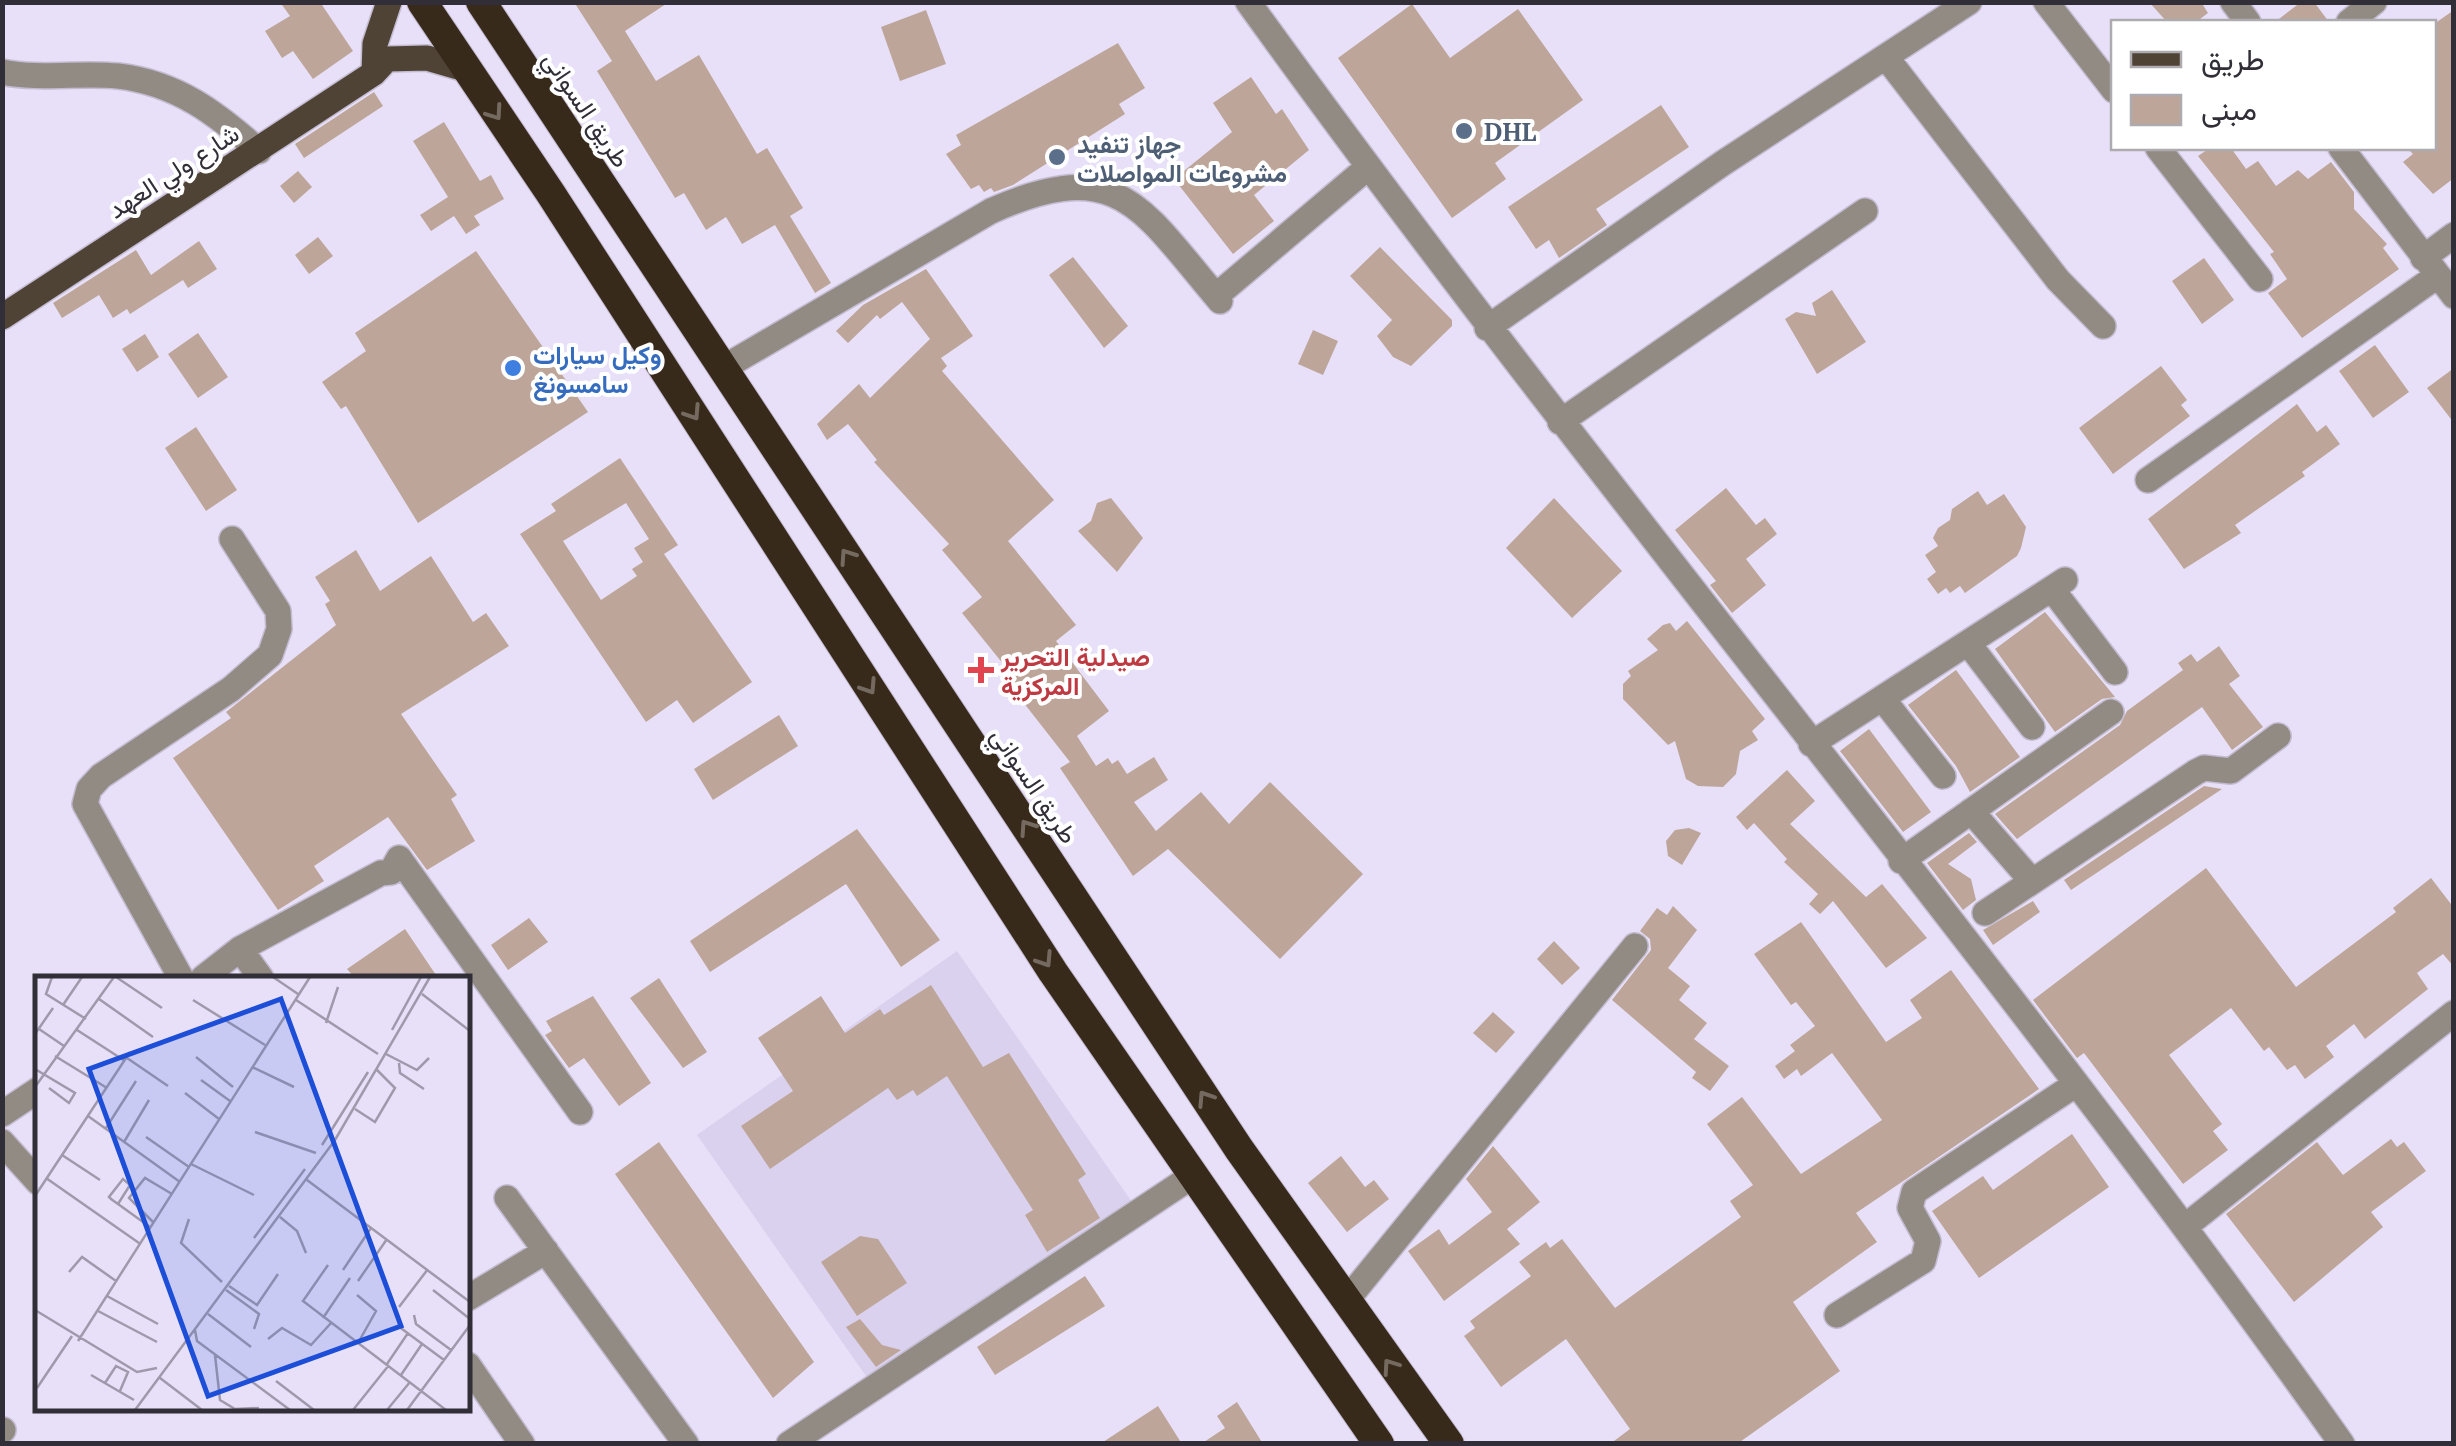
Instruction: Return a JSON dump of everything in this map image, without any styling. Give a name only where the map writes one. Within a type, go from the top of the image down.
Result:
[{"type":"highway","points":[[422,2],[551,194],[1053,972],[1379,1444]]},
{"type":"highway","name":"طريق السواني","points":[[480,2],[1239,1150],[1448,1444]]},
{"type":"main road","points":[[374,72],[375,44],[389,2]]},
{"type":"main road","name":"شارع ولي العهد","points":[[2,316],[259,151],[387,59],[406,57],[465,69]]},
{"type":"street","points":[[1248,2],[1487,328],[2187,1225],[2342,1444]]},
{"type":"street","points":[[1487,328],[1723,164],[1968,2]]},
{"type":"street","points":[[2046,2],[2111,86]]},
{"type":"street","points":[[2352,20],[2374,2]]},
{"type":"street","points":[[1886,57],[2058,280],[2103,326]]},
{"type":"street","points":[[2,72],[119,76],[164,87],[210,107],[259,151]]},
{"type":"street","points":[[2160,150],[2260,279]]},
{"type":"street","points":[[2342,150],[2438,276]]},
{"type":"street","points":[[723,368],[991,211],[1046,191],[1096,188],[1139,206],[1218,298],[1366,168]]},
{"type":"street","points":[[1560,422],[1866,210]]},
{"type":"street","points":[[2148,480],[2438,276],[2454,234]]},
{"type":"street","points":[[181,976],[85,804],[89,789],[101,776],[231,689],[270,655],[278,630],[278,611],[232,538]]},
{"type":"street","points":[[1811,744],[2058,584],[2115,672]]},
{"type":"street","points":[[1968,643],[2032,727]]},
{"type":"street","points":[[1882,698],[1943,776]]},
{"type":"street","points":[[1902,861],[2110,712]]},
{"type":"street","points":[[1985,913],[2196,772],[2204,768],[2231,770],[2278,736]]},
{"type":"street","points":[[1972,811],[2031,880]]},
{"type":"street","points":[[206,976],[240,949],[380,873],[390,872],[399,858],[580,1112]]},
{"type":"street","points":[[1346,1301],[1635,946]]},
{"type":"street","points":[[240,949],[260,976]]},
{"type":"street","points":[[2187,1225],[2454,1013]]},
{"type":"street","points":[[1836,1315],[1923,1261],[1928,1242],[1910,1208],[1914,1192],[2076,1084]]},
{"type":"street","points":[[2,1114],[35,1092]]},
{"type":"street","points":[[2,1142],[35,1179]]},
{"type":"street","points":[[790,1444],[1191,1177]]},
{"type":"street","points":[[508,1198],[686,1444]]},
{"type":"street","points":[[470,1297],[546,1251]]},
{"type":"street","points":[[470,1369],[522,1444]]},
{"type":"shaded area","points":[[957,951],[1132,1202],[873,1386],[697,1135]]},
{"type":"building","points":[[280,2],[320,2],[353,51],[313,79],[293,51],[282,58],[265,31],[290,16]]},
{"type":"building","points":[[574,2],[669,2],[625,31],[656,81],[699,55],[757,154],[767,148],[803,208],[790,216],[831,283],[815,293],[775,225],[742,244],[726,217],[706,230],[684,193],[675,198],[597,71],[612,61]]},
{"type":"building","points":[[2149,2],[2201,2],[2208,13],[2199,20],[2165,20]]},
{"type":"building","points":[[2301,2],[2314,2],[2328,20],[2278,20]]},
{"type":"building","name":"DHL","points":[[1412,4],[1450,58],[1518,9],[1583,100],[1495,163],[1506,179],[1452,218],[1338,58]]},
{"type":"building","points":[[926,10],[946,64],[900,81],[881,27]]},
{"type":"building","points":[[2454,10],[2454,178],[2433,194],[2403,162],[2413,154],[2409,150],[2436,150],[2436,23]]},
{"type":"building","points":[[1118,43],[1145,88],[1119,104],[1125,114],[1013,185],[994,192],[991,188],[984,192],[979,185],[971,189],[946,154],[961,145],[956,135]]},
{"type":"building","points":[[1251,77],[1276,114],[1282,109],[1309,150],[1254,195],[1274,221],[1233,254],[1174,179],[1232,132],[1213,103]]},
{"type":"building","points":[[374,92],[383,106],[304,158],[295,144]]},
{"type":"building","points":[[1661,105],[1689,147],[1596,209],[1607,225],[1559,258],[1549,240],[1536,249],[1508,207]]},
{"type":"building","points":[[444,122],[480,181],[491,175],[504,199],[474,216],[480,225],[466,234],[454,216],[431,231],[420,215],[448,197],[413,141]]},
{"type":"building","points":[[2207,150],[2232,150],[2246,169],[2258,161],[2276,186],[2298,170],[2308,179],[2331,162],[2354,192],[2354,209],[2387,244],[2383,248],[2399,269],[2302,338],[2268,293],[2287,279],[2270,254],[2274,252],[2198,156]]},
{"type":"building","points":[[298,171],[312,187],[294,203],[280,186]]},
{"type":"building","points":[[318,237],[333,256],[309,274],[295,255]]},
{"type":"building","points":[[199,241],[217,269],[188,288],[183,280],[130,314],[127,309],[113,318],[99,295],[62,318],[53,303],[136,250],[151,275]]},
{"type":"building","points":[[1380,247],[1452,320],[1452,326],[1411,366],[1393,357],[1377,336],[1392,320],[1350,276]]},
{"type":"building","points":[[476,251],[588,412],[418,523],[346,406],[341,409],[322,382],[366,351],[355,333]]},
{"type":"building","points":[[1073,257],[1128,326],[1104,348],[1049,275]]},
{"type":"building","points":[[2204,258],[2234,300],[2202,324],[2172,281]]},
{"type":"building","points":[[926,269],[973,336],[941,358],[947,366],[942,371],[1054,500],[1008,541],[1076,625],[1056,641],[1109,711],[1077,736],[1096,766],[1108,758],[1112,764],[1118,760],[1127,774],[1154,757],[1168,780],[1134,802],[1156,831],[1201,792],[1229,824],[1270,782],[1363,874],[1280,959],[1168,849],[1133,876],[1060,768],[1070,762],[1002,675],[1008,670],[962,613],[982,597],[942,550],[949,544],[874,462],[877,460],[848,424],[827,440],[817,424],[859,384],[870,398],[930,339],[902,302],[880,319],[877,315],[848,343],[836,331],[863,305]]},
{"type":"building","points":[[1832,290],[1866,342],[1817,374],[1785,319],[1796,312],[1816,316],[1812,303]]},
{"type":"building","points":[[1313,330],[1338,341],[1323,375],[1298,364]]},
{"type":"building","points":[[198,333],[228,377],[198,398],[168,354]]},
{"type":"building","points":[[145,334],[159,357],[137,372],[122,349]]},
{"type":"building","points":[[2375,345],[2409,392],[2373,418],[2339,371]]},
{"type":"building","points":[[2161,366],[2187,400],[2181,405],[2190,416],[2113,474],[2079,428]]},
{"type":"building","points":[[2454,368],[2454,423],[2427,388]]},
{"type":"building","points":[[2297,404],[2317,432],[2326,425],[2340,444],[2302,472],[2305,476],[2235,525],[2241,533],[2184,569],[2148,519]]},
{"type":"building","points":[[196,427],[237,490],[206,511],[165,448]]},
{"type":"building","points":[[620,458],[678,545],[664,554],[752,682],[693,723],[677,700],[646,722],[520,534],[556,511],[551,504]],"holes":[[[626,503],[649,539],[634,548],[643,562],[632,569],[637,576],[601,600],[563,541]]]},
{"type":"building","points":[[1726,488],[1756,525],[1765,518],[1777,534],[1746,559],[1766,585],[1732,613],[1710,585],[1716,581],[1675,530]]},
{"type":"building","points":[[1978,491],[1987,505],[2004,494],[2026,527],[2021,548],[2017,556],[1965,593],[1960,586],[1950,593],[1946,588],[1938,594],[1927,579],[1936,572],[1925,555],[1938,546],[1933,538],[1938,528],[1950,520],[1952,509]]},
{"type":"building","points":[[1111,498],[1143,538],[1117,572],[1078,531],[1091,521],[1097,503]]},
{"type":"building","points":[[1554,498],[1622,571],[1572,618],[1506,548]]},
{"type":"building","points":[[356,550],[380,591],[431,556],[473,622],[486,613],[509,646],[401,714],[457,795],[451,799],[475,841],[427,870],[388,817],[314,866],[324,881],[278,910],[173,758],[231,718],[226,712],[336,625],[325,604],[330,601],[315,577]]},
{"type":"building","points":[[2045,612],[2115,697],[2102,699],[2055,732],[1995,649]]},
{"type":"building","points":[[1687,621],[1765,719],[1752,731],[1758,740],[1740,751],[1736,774],[1723,787],[1698,786],[1686,779],[1675,741],[1668,745],[1623,699],[1623,684],[1631,676],[1628,671],[1658,650],[1647,639],[1663,625],[1670,623],[1676,631]]},
{"type":"building","points":[[2219,646],[2240,676],[2229,684],[2263,727],[2232,750],[2202,707],[2017,839],[1995,814],[2120,725],[2127,711],[2183,670],[2178,663],[2191,654],[2197,662]]},
{"type":"building","points":[[1956,670],[2020,757],[1970,792],[1956,766],[1908,705]]},
{"type":"building","points":[[779,715],[798,746],[713,800],[694,769]]},
{"type":"building","points":[[1869,729],[1931,812],[1903,832],[1840,751]]},
{"type":"building","points":[[1787,770],[1815,801],[1790,824],[1866,897],[1882,884],[1927,938],[1886,968],[1833,901],[1820,914],[1809,904],[1818,894],[1784,862],[1787,859],[1754,823],[1747,830],[1736,817]]},
{"type":"building","points":[[2204,786],[2222,789],[2071,890],[2064,880]]},
{"type":"building","points":[[1689,828],[1701,833],[1682,865],[1668,856],[1666,841],[1675,830]]},
{"type":"building","points":[[857,829],[940,940],[901,967],[846,884],[710,972],[690,941]]},
{"type":"building","points":[[1969,833],[1977,842],[1948,864],[1971,879],[1976,900],[1963,910],[1927,863]]},
{"type":"building","points":[[2206,868],[2296,987],[2396,912],[2393,908],[2431,878],[2454,908],[2454,967],[2443,954],[2417,973],[2428,989],[2365,1039],[2354,1024],[2326,1046],[2334,1057],[2305,1079],[2295,1065],[2287,1070],[2269,1047],[2264,1051],[2231,1008],[2169,1055],[2222,1124],[2213,1131],[2228,1150],[2183,1184],[2084,1053],[2077,1058],[2033,1000]]},
{"type":"building","points":[[2033,901],[2040,912],[1993,945],[1983,930]]},
{"type":"building","points":[[1673,906],[1697,930],[1668,968],[1690,986],[1679,1000],[1707,1023],[1694,1039],[1729,1066],[1710,1091],[1692,1078],[1696,1072],[1612,1000],[1651,950],[1650,939],[1640,931],[1657,908],[1667,915]]},
{"type":"building","points":[[529,918],[548,942],[508,970],[491,945]]},
{"type":"building","points":[[1801,922],[1886,1042],[1922,1018],[1910,1000],[1951,970],[2039,1089],[1856,1213],[1877,1242],[1793,1302],[1840,1371],[1737,1444],[1610,1444],[1630,1429],[1566,1339],[1501,1387],[1464,1336],[1475,1328],[1470,1321],[1531,1276],[1519,1262],[1546,1242],[1550,1248],[1562,1239],[1615,1308],[1741,1217],[1730,1201],[1753,1185],[1707,1124],[1742,1097],[1801,1174],[1882,1120],[1832,1053],[1801,1076],[1797,1069],[1784,1079],[1775,1066],[1795,1051],[1790,1045],[1815,1026],[1796,1002],[1791,1005],[1754,954]]},
{"type":"building","points":[[405,929],[437,976],[353,976],[347,969]]},
{"type":"building","points":[[1554,941],[1580,968],[1562,985],[1537,959]]},
{"type":"building","points":[[659,978],[707,1052],[683,1068],[630,998]]},
{"type":"building","points":[[931,985],[983,1067],[1009,1053],[1086,1174],[1078,1180],[1100,1218],[1047,1252],[1025,1215],[1033,1210],[947,1076],[917,1096],[913,1090],[897,1100],[888,1088],[770,1169],[741,1126],[793,1091],[758,1038],[821,996],[845,1033],[880,1009],[884,1015]]},
{"type":"building","points":[[593,996],[651,1083],[619,1106],[584,1058],[569,1068],[545,1035],[552,1031],[546,1021]]},
{"type":"building","points":[[1493,1012],[1515,1032],[1496,1053],[1473,1033]]},
{"type":"building","points":[[2072,1134],[2109,1187],[1979,1278],[1932,1211],[1983,1176],[1993,1190]]},
{"type":"building","points":[[2391,1139],[2397,1147],[2404,1142],[2426,1171],[2371,1212],[2383,1227],[2294,1302],[2226,1214],[2317,1142],[2343,1175]]},
{"type":"building","points":[[659,1142],[814,1362],[773,1398],[615,1174]]},
{"type":"building","points":[[1493,1146],[1540,1202],[1507,1229],[1520,1244],[1444,1301],[1408,1251],[1439,1229],[1449,1245],[1492,1212],[1466,1179]]},
{"type":"building","points":[[1341,1156],[1365,1187],[1374,1180],[1389,1199],[1347,1232],[1308,1183]]},
{"type":"building","points":[[860,1236],[878,1239],[907,1283],[857,1316],[821,1262]]},
{"type":"building","points":[[1085,1276],[1105,1306],[995,1375],[977,1347]]},
{"type":"building","points":[[860,1319],[882,1345],[901,1350],[876,1367],[846,1327]]},
{"type":"building","points":[[1237,1402],[1263,1444],[1201,1444],[1225,1428],[1217,1416]]},
{"type":"building","points":[[1158,1406],[1182,1444],[1100,1444]]},
{"type":"place","name":"DHL","points":[[1464,131]]},
{"type":"place","name":"جهاز تنفيد مشروعات المواصلات","points":[[1057,157]]},
{"type":"place","name":"وكيل سيارات سامسونغ","points":[[513,368]]},
{"type":"place","name":"صيدلية التحرير المركزية","points":[[981,670]]}]
